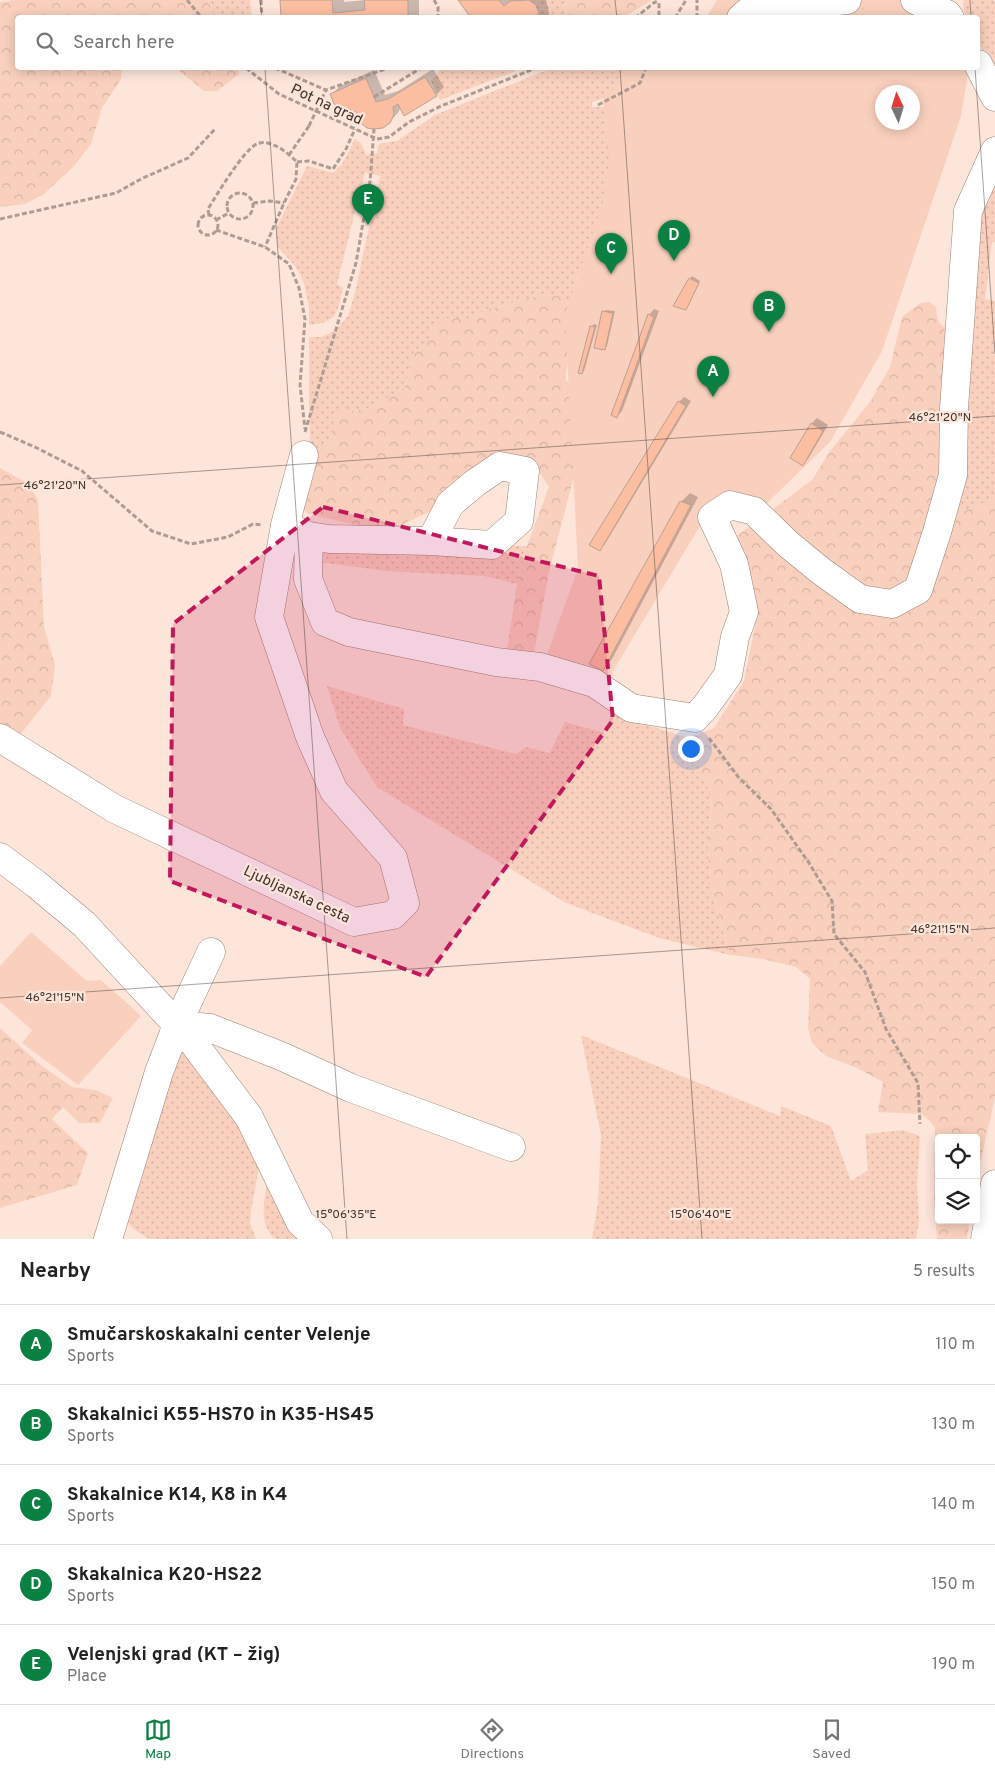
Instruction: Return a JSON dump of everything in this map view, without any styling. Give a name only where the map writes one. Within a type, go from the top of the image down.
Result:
[{"type":"street","points":[[742,15],[747,9],[770,1],[803,4],[847,0]]},
{"type":"street","points":[[915,0],[948,15]]},
{"type":"street","points":[[980,68],[995,97]]},
{"type":"street","points":[[309,536],[308,578],[325,622],[349,632],[496,662],[540,667],[594,683],[631,708],[695,718],[728,675],[735,637],[744,612],[734,564],[712,518],[730,505],[754,511],[788,544],[860,599],[892,604],[918,590],[938,532],[953,475],[956,372],[968,211],[995,151]]},
{"type":"street","name":"Ljubljanska cesta","points":[[0,738],[115,809],[354,922],[393,915],[405,903],[393,858],[334,791],[310,737],[269,617],[285,525],[304,444]]},
{"type":"street","points":[[285,525],[309,536],[329,539],[431,541]]},
{"type":"street","points":[[0,856],[84,924],[192,1040],[249,1117],[300,1222],[318,1239]]},
{"type":"street","points":[[108,1239],[159,1072],[177,1025],[211,952]]},
{"type":"street","points":[[177,1025],[210,1028],[281,1056],[351,1088],[511,1147]]},
{"type":"street","points":[[985,1239],[995,1184]]},
{"type":"path","points":[[187,0],[200,15]]},
{"type":"path","points":[[260,0],[262,15]]},
{"type":"path","points":[[434,0],[438,7],[438,15]]},
{"type":"path","points":[[676,15],[686,0]]},
{"type":"path","points":[[697,0],[697,15]]},
{"type":"path","points":[[639,15],[655,2],[659,3],[659,15]]},
{"type":"path","name":"Pot na grad","points":[[249,70],[279,94],[375,139],[389,137],[409,122],[441,106],[531,70]]},
{"type":"path","points":[[280,70],[326,90],[382,70]]},
{"type":"path","points":[[374,97],[418,70]]},
{"type":"path","points":[[598,105],[640,83],[645,70]]},
{"type":"path","points":[[289,155],[308,126],[326,90]]},
{"type":"path","points":[[0,219],[116,193],[141,179],[188,158],[216,128]]},
{"type":"path","points":[[209,215],[208,209],[224,182],[247,153],[257,144],[269,143],[297,162],[308,162],[332,169],[346,149],[355,129]]},
{"type":"path","points":[[304,444],[356,263],[370,182],[375,139],[374,129]]},
{"type":"path","points":[[265,247],[296,179],[297,162]]},
{"type":"path","points":[[242,193],[249,196],[253,203],[253,210],[249,216],[242,219],[234,218],[229,213],[227,206],[229,199],[235,194],[242,193]]},
{"type":"path","points":[[253,203],[270,201],[284,203]]},
{"type":"path","points":[[216,220],[229,213]]},
{"type":"path","points":[[209,215],[216,220],[216,230],[210,234],[203,234],[198,229],[198,222],[202,216],[209,215]]},
{"type":"path","points":[[216,230],[265,247],[289,264],[299,288],[305,318],[300,385],[304,444]]},
{"type":"path","points":[[0,432],[82,471],[152,531],[191,544],[228,537],[253,524],[285,525]]},
{"type":"path","points":[[695,718],[739,778],[771,809],[809,863],[832,901],[834,934],[865,972],[886,1029],[918,1083],[920,1124]]},
{"type":"highlighted area","points":[[323,507],[599,576],[613,720],[426,977],[170,881],[173,624]]},
{"type":"green space","points":[[15,0],[208,0],[213,15],[15,15],[15,70],[122,70],[121,79],[102,108],[91,144],[74,166],[44,194],[25,204],[0,207],[0,2]]},
{"type":"green space","points":[[208,0],[250,0],[252,15],[213,15]]},
{"type":"green space","points":[[529,0],[566,0],[567,15],[539,15],[536,5]]},
{"type":"green space","points":[[566,0],[652,0],[627,15],[567,15]]},
{"type":"green space","points":[[717,0],[937,0],[955,15],[708,15]]},
{"type":"green space","points":[[964,0],[993,0],[995,2],[995,84],[980,45],[980,15],[966,15]]},
{"type":"green space","points":[[178,70],[239,70],[239,74],[217,91],[204,91]]},
{"type":"green space","points":[[440,70],[518,70],[440,100],[431,81]]},
{"type":"green space","points":[[547,70],[638,70],[604,98],[592,102],[592,107],[605,107],[637,92],[584,277],[577,276],[573,301],[540,295],[490,309],[467,319],[444,319],[432,325],[430,340],[414,353],[405,387],[374,406],[359,410],[338,411],[328,443],[311,451],[309,337],[321,337],[335,331],[348,316],[355,293],[380,176],[365,172],[337,284],[343,288],[339,304],[335,315],[326,322],[309,325],[309,307],[304,283],[296,267],[277,246],[276,229],[307,166],[333,173],[342,164],[355,139],[361,143],[366,155],[377,153],[379,144],[397,141],[435,115]]},
{"type":"green space","points":[[624,70],[969,70],[961,116],[882,351],[830,442],[767,503],[718,496],[607,681],[547,654],[578,569],[565,315],[605,196],[609,156],[603,99]]},
{"type":"green space","points":[[995,161],[995,242],[992,242],[985,299],[995,301],[995,498],[947,518],[980,204]]},
{"type":"green space","points":[[540,295],[559,296],[573,301],[574,327],[565,379],[596,409],[587,456],[573,480],[549,572],[533,659],[506,656],[517,584],[527,546],[549,487],[534,464],[484,465],[431,511],[397,527],[360,526],[309,514],[298,507],[311,451],[328,443],[337,411],[358,410],[374,406],[405,387],[414,353],[430,340],[432,325],[444,318],[467,319],[490,309]]},
{"type":"green space","points":[[929,302],[936,307],[940,324],[956,331],[947,518],[995,498],[995,1098],[980,1164],[980,1134],[935,1134],[935,1212],[934,1199],[935,1128],[929,1120],[921,1114],[878,1112],[883,1082],[855,1067],[826,1056],[812,1043],[808,1028],[810,979],[796,967],[763,959],[730,955],[710,886],[708,840],[712,807],[708,785],[690,749],[688,738],[714,728],[744,681],[756,622],[734,538],[812,480],[830,451],[870,402],[890,367],[902,317],[920,303]]},
{"type":"green space","points":[[0,468],[27,483],[38,500],[44,627],[55,665],[51,696],[19,736],[0,726]]},
{"type":"green space","points":[[527,546],[517,584],[485,576],[387,571],[310,561],[312,552],[401,552]]},
{"type":"green space","points":[[327,686],[404,709],[403,725],[516,754],[526,747],[550,753],[565,722],[604,733],[612,714],[688,738],[690,749],[708,785],[712,807],[708,840],[710,886],[730,955],[659,938],[566,903],[377,787],[340,728]]},
{"type":"green space","points":[[31,932],[87,981],[101,980],[141,1016],[78,1085],[22,1043],[32,1030],[0,1002],[0,966]]},
{"type":"green space","points":[[0,1028],[42,1066],[72,1087],[96,1090],[113,1098],[100,1123],[79,1123],[63,1107],[52,1119],[88,1153],[77,1185],[0,1208]]},
{"type":"green space","points":[[581,1035],[780,1116],[781,1106],[831,1126],[851,1181],[868,1170],[865,1134],[903,1130],[920,1136],[917,1184],[919,1221],[916,1239],[592,1239],[598,1203],[601,1136]]},
{"type":"green space","points":[[182,1053],[213,1080],[260,1163],[250,1223],[256,1239],[149,1239],[135,1230],[119,1215],[173,1055]]},
{"type":"green space","points":[[268,1179],[305,1239],[275,1239],[270,1233],[264,1219]]},
{"type":"green space","points":[[936,1224],[969,1224],[967,1239],[937,1239]]},
{"type":"building","points":[[280,0],[332,0],[333,13],[365,10],[364,0],[408,0],[408,15],[281,15]]},
{"type":"building","points":[[458,0],[499,0],[504,6],[510,1],[529,0],[536,5],[539,15],[469,15]]},
{"type":"building","points":[[425,77],[437,96],[404,116],[398,104],[393,107],[394,115],[390,123],[383,128],[367,128],[361,123],[356,112],[334,104],[330,94],[366,78],[376,102],[388,99]]},
{"type":"building","points":[[689,278],[699,283],[686,310],[673,306]]},
{"type":"building","points":[[602,311],[613,313],[605,350],[594,348]]},
{"type":"building","points":[[648,314],[654,317],[617,418],[611,415]]},
{"type":"building","points":[[590,326],[595,327],[582,374],[578,373]]},
{"type":"building","points":[[678,401],[686,406],[600,551],[589,545]]},
{"type":"building","points":[[811,423],[823,431],[803,466],[790,458]]},
{"type":"building","points":[[680,501],[691,505],[603,671],[589,664]]},
{"type":"place","name":"Velenjski grad (KT – žig)","points":[[368,225]]},
{"type":"place","name":"Skakalnica K20-HS22","points":[[674,261]]},
{"type":"place","name":"Skakalnice K14, K8 in K4","points":[[611,274]]},
{"type":"place","name":"Skakalnici K55-HS70 in K35-HS45","points":[[769,332]]},
{"type":"place","name":"Smučarskoskakalni center Velenje","points":[[713,397]]}]
